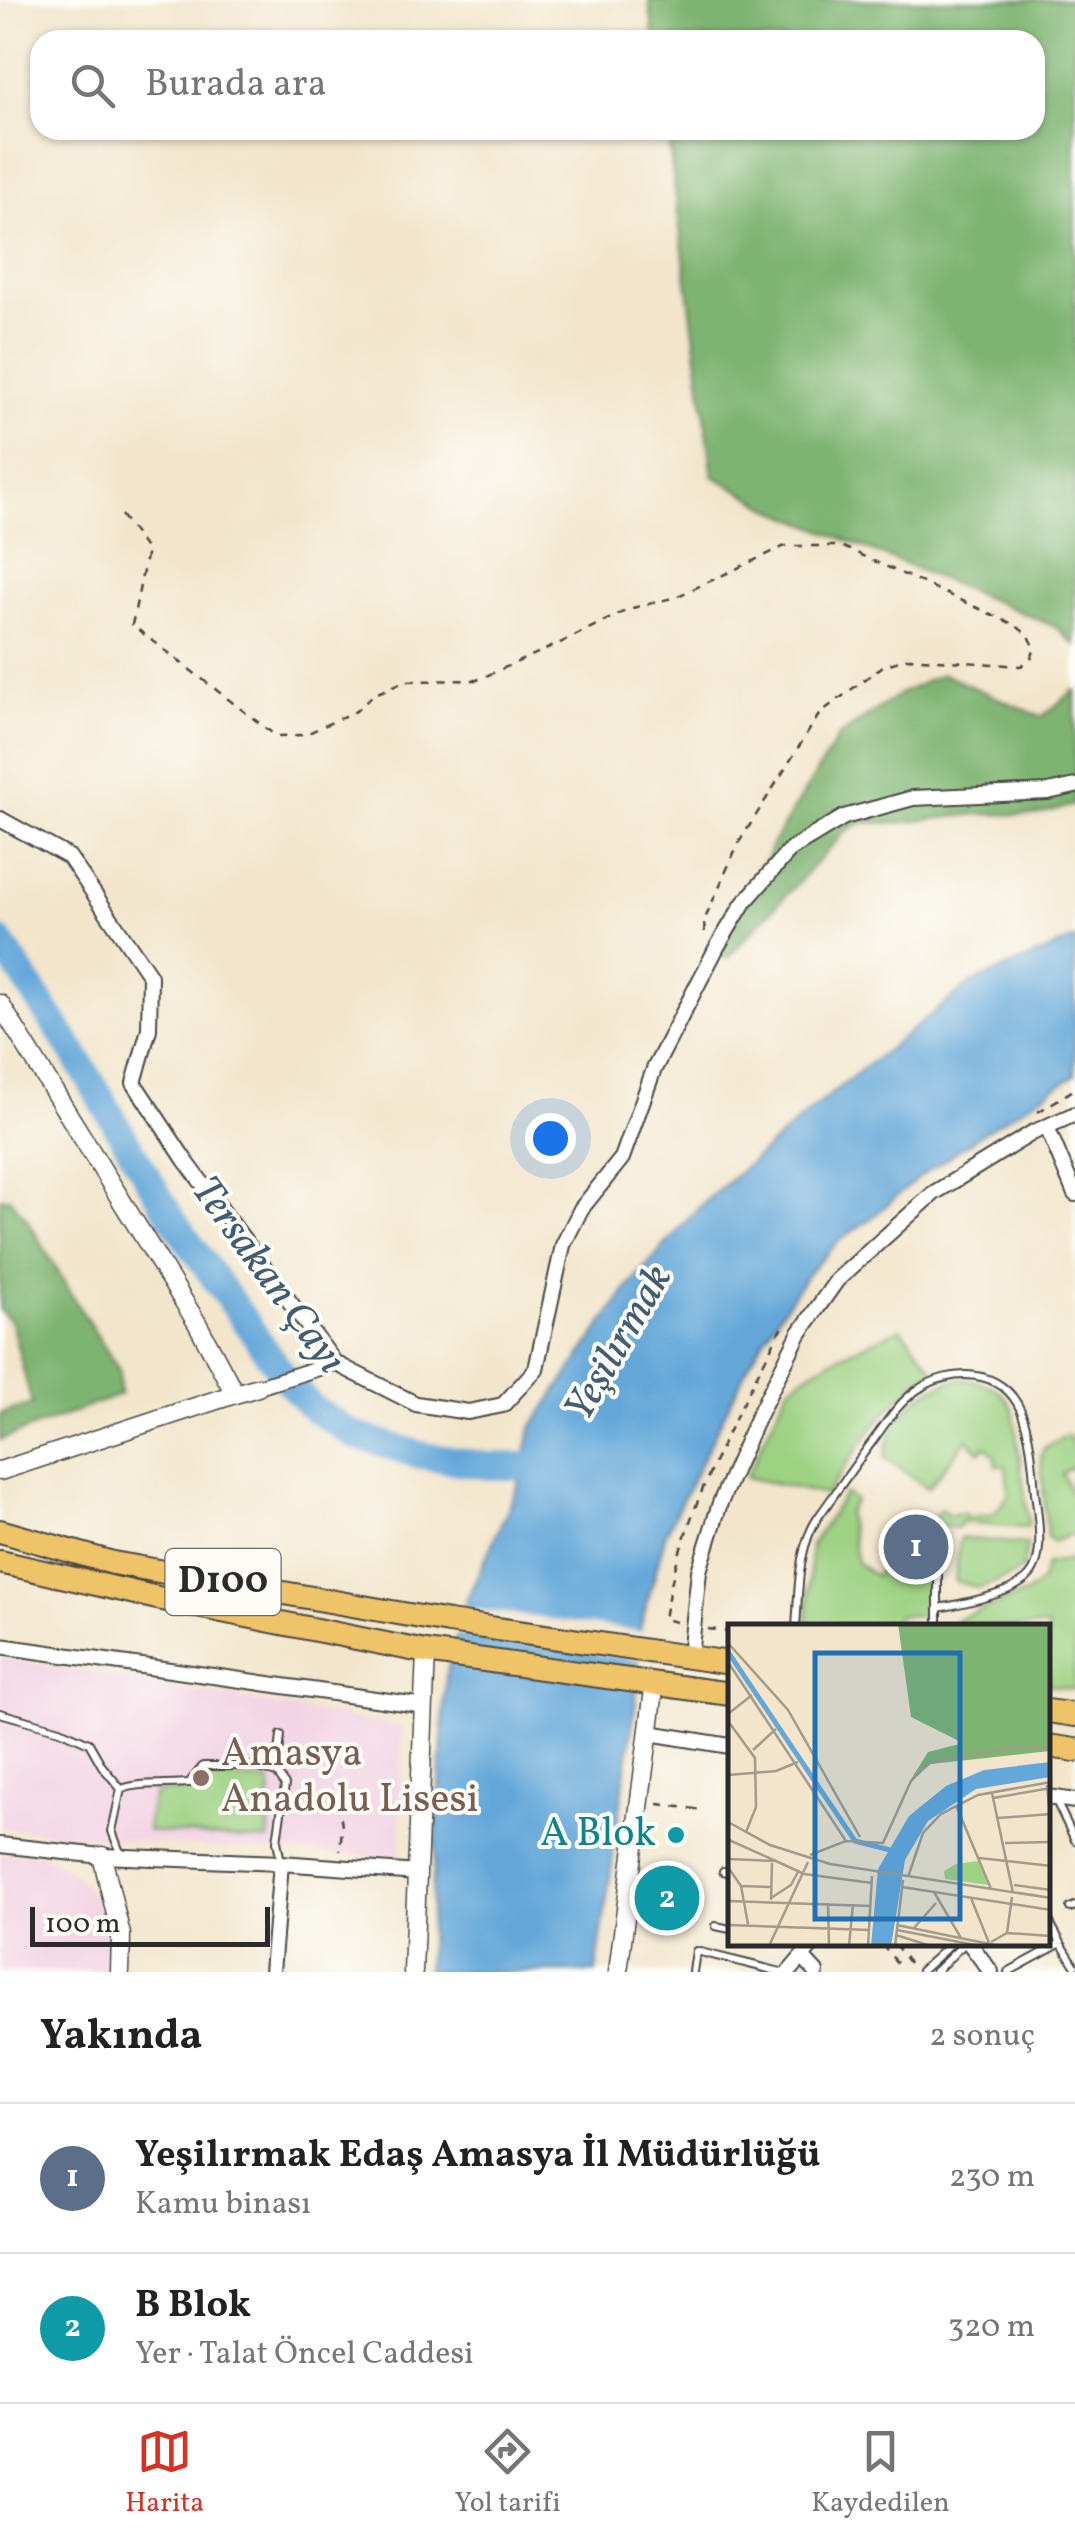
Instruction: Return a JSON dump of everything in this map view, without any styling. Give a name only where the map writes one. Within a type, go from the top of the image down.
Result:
[{"type":"highway","name":"D100","points":[[0,1532],[113,1563],[449,1622],[728,1662]]},
{"type":"highway","name":"D100","points":[[0,1562],[434,1653],[728,1694]]},
{"type":"highway","points":[[1050,1711],[1075,1715]]},
{"type":"highway","points":[[1050,1746],[1075,1750]]},
{"type":"street","points":[[0,819],[69,857],[150,976],[149,1029],[134,1083],[334,1363],[416,1404],[468,1412],[503,1405],[536,1369],[563,1245],[581,1209],[622,1158],[654,1069],[743,904],[791,850],[844,817],[913,798],[1048,792],[1075,786]]},
{"type":"street","points":[[0,1004],[198,1324],[236,1394]]},
{"type":"street","points":[[690,1656],[699,1571],[720,1503],[799,1334],[837,1280],[934,1194],[1032,1133],[1075,1114]]},
{"type":"street","points":[[1047,1126],[1075,1194]]},
{"type":"street","points":[[0,1471],[334,1363]]},
{"type":"street","points":[[0,1646],[425,1706]]},
{"type":"street","points":[[413,1972],[425,1706],[434,1653]]},
{"type":"street","points":[[618,1972],[649,1733],[649,1681]]},
{"type":"street","points":[[649,1733],[728,1746]]},
{"type":"street","points":[[1051,1798],[1075,1801]]},
{"type":"street","points":[[0,1845],[112,1856],[418,1873]]},
{"type":"street","points":[[112,1856],[120,1972]]},
{"type":"street","points":[[272,1972],[281,1863]]},
{"type":"street","points":[[790,1972],[810,1947]]},
{"type":"street","points":[[970,1947],[991,1972]]},
{"type":"street","points":[[802,1957],[816,1972]]},
{"type":"lane","points":[[796,1624],[803,1549],[818,1516],[905,1399],[931,1382],[975,1374],[1009,1393],[1022,1413],[1039,1532],[1037,1562],[1021,1584],[938,1608]]},
{"type":"lane","points":[[931,1530],[938,1575],[938,1624]]},
{"type":"lane","points":[[0,1713],[60,1730],[89,1743],[121,1790]]},
{"type":"lane","points":[[281,1735],[277,1773],[285,1785],[277,1842],[281,1863]]},
{"type":"lane","points":[[121,1790],[134,1785],[189,1782],[204,1766],[252,1766],[277,1773]]},
{"type":"lane","points":[[112,1856],[112,1832],[121,1790]]},
{"type":"lane","points":[[1051,1798],[1075,1840]]},
{"type":"lane","points":[[1050,1923],[1075,1966]]},
{"type":"lane","points":[[716,1926],[728,1929]]},
{"type":"lane","points":[[1008,1972],[1061,1943]]},
{"type":"lane","points":[[920,1971],[948,1947]]},
{"type":"lane","points":[[935,1972],[964,1947]]},
{"type":"lane","points":[[692,1972],[696,1951],[781,1972]]},
{"type":"path","points":[[122,515],[148,552],[132,625],[276,736],[304,735],[356,711],[374,695],[405,681],[478,680],[628,609],[676,597],[785,546],[842,546],[1015,625],[1029,636],[1035,648],[1031,659],[1021,666],[909,658],[883,666],[820,713],[738,844],[704,921],[708,965]]},
{"type":"path","points":[[1026,1120],[1075,1089]]},
{"type":"path","points":[[728,1632],[664,1618],[670,1578],[690,1516],[720,1446],[779,1332],[792,1318]]},
{"type":"path","points":[[722,1787],[728,1752]]},
{"type":"path","points":[[640,1802],[702,1810]]},
{"type":"path","points":[[333,1804],[342,1821],[340,1868]]},
{"type":"path","points":[[624,1921],[684,1930]]},
{"type":"path","points":[[884,1947],[897,1963]]},
{"type":"path","points":[[898,1947],[909,1963]]},
{"type":"shaded area","name":"Amasya Anadolu Lisesi","points":[[0,1657],[402,1727],[401,1857],[204,1847],[0,1828]]},
{"type":"shaded area","points":[[32,1853],[68,1868],[105,1910],[106,1972],[0,1972],[0,1854]]},
{"type":"green space","points":[[649,0],[1075,0],[1075,645],[1056,627],[774,510],[713,476],[668,140],[1045,140],[1045,30],[653,30]]},
{"type":"green space","points":[[942,674],[1042,717],[1075,690],[1075,805],[1035,815],[979,814],[895,823],[863,822],[848,829],[727,958],[707,950],[839,736],[901,693]]},
{"type":"green space","points":[[0,1197],[10,1199],[27,1219],[119,1370],[120,1395],[0,1440],[0,1414],[32,1404],[11,1322],[0,1310]]},
{"type":"green space","points":[[901,1328],[935,1371],[887,1411],[826,1495],[746,1477],[788,1389],[826,1363]]},
{"type":"green space","points":[[963,1379],[993,1387],[1013,1410],[1027,1527],[960,1522],[958,1528],[940,1526],[932,1519],[941,1508],[948,1515],[965,1513],[966,1518],[993,1514],[1009,1495],[1006,1466],[996,1466],[995,1456],[986,1446],[980,1452],[967,1439],[928,1488],[885,1458],[893,1429],[910,1405],[934,1388]]},
{"type":"green space","points":[[1067,1435],[1073,1445],[1075,1465],[1062,1474],[1075,1499],[1075,1533],[1052,1542],[1047,1537],[1041,1456],[1045,1447]]},
{"type":"green space","points":[[845,1493],[855,1500],[847,1514],[857,1563],[875,1576],[886,1562],[893,1567],[897,1560],[929,1580],[926,1616],[897,1615],[897,1624],[807,1624],[811,1546]]},
{"type":"green space","points":[[960,1538],[1027,1544],[1023,1568],[979,1588],[955,1581]]},
{"type":"green space","points":[[1073,1560],[1075,1568],[1075,1689],[1050,1685],[1050,1624],[953,1624],[956,1619],[1028,1593],[1041,1581],[1046,1564]]},
{"type":"green space","points":[[202,1776],[271,1782],[268,1841],[147,1831],[155,1792],[181,1790]]},
{"type":"water","name":"Yeşilırmak","points":[[1075,939],[1075,1075],[917,1179],[838,1242],[807,1275],[747,1368],[666,1533],[640,1629],[636,1701],[596,1972],[427,1972],[446,1676],[466,1601],[517,1489],[532,1427],[631,1283],[701,1205],[816,1106],[971,983]]},
{"type":"pier","points":[[459,1607],[645,1632],[643,1660],[452,1634]]},
{"type":"waterway","name":"Tersakan Çayı","points":[[0,941],[74,1053],[171,1217],[286,1379],[311,1407],[354,1435],[420,1455],[488,1466],[561,1466]]},
{"type":"place","name":"Yeşilırmak Edaş Amasya İl Müdürlüğü","points":[[916,1547]]},
{"type":"place","name":"Amasya Anadolu Lisesi","points":[[201,1778]]},
{"type":"place","name":"A Blok","points":[[676,1835]]},
{"type":"place","name":"B Blok","points":[[667,1898]]}]
